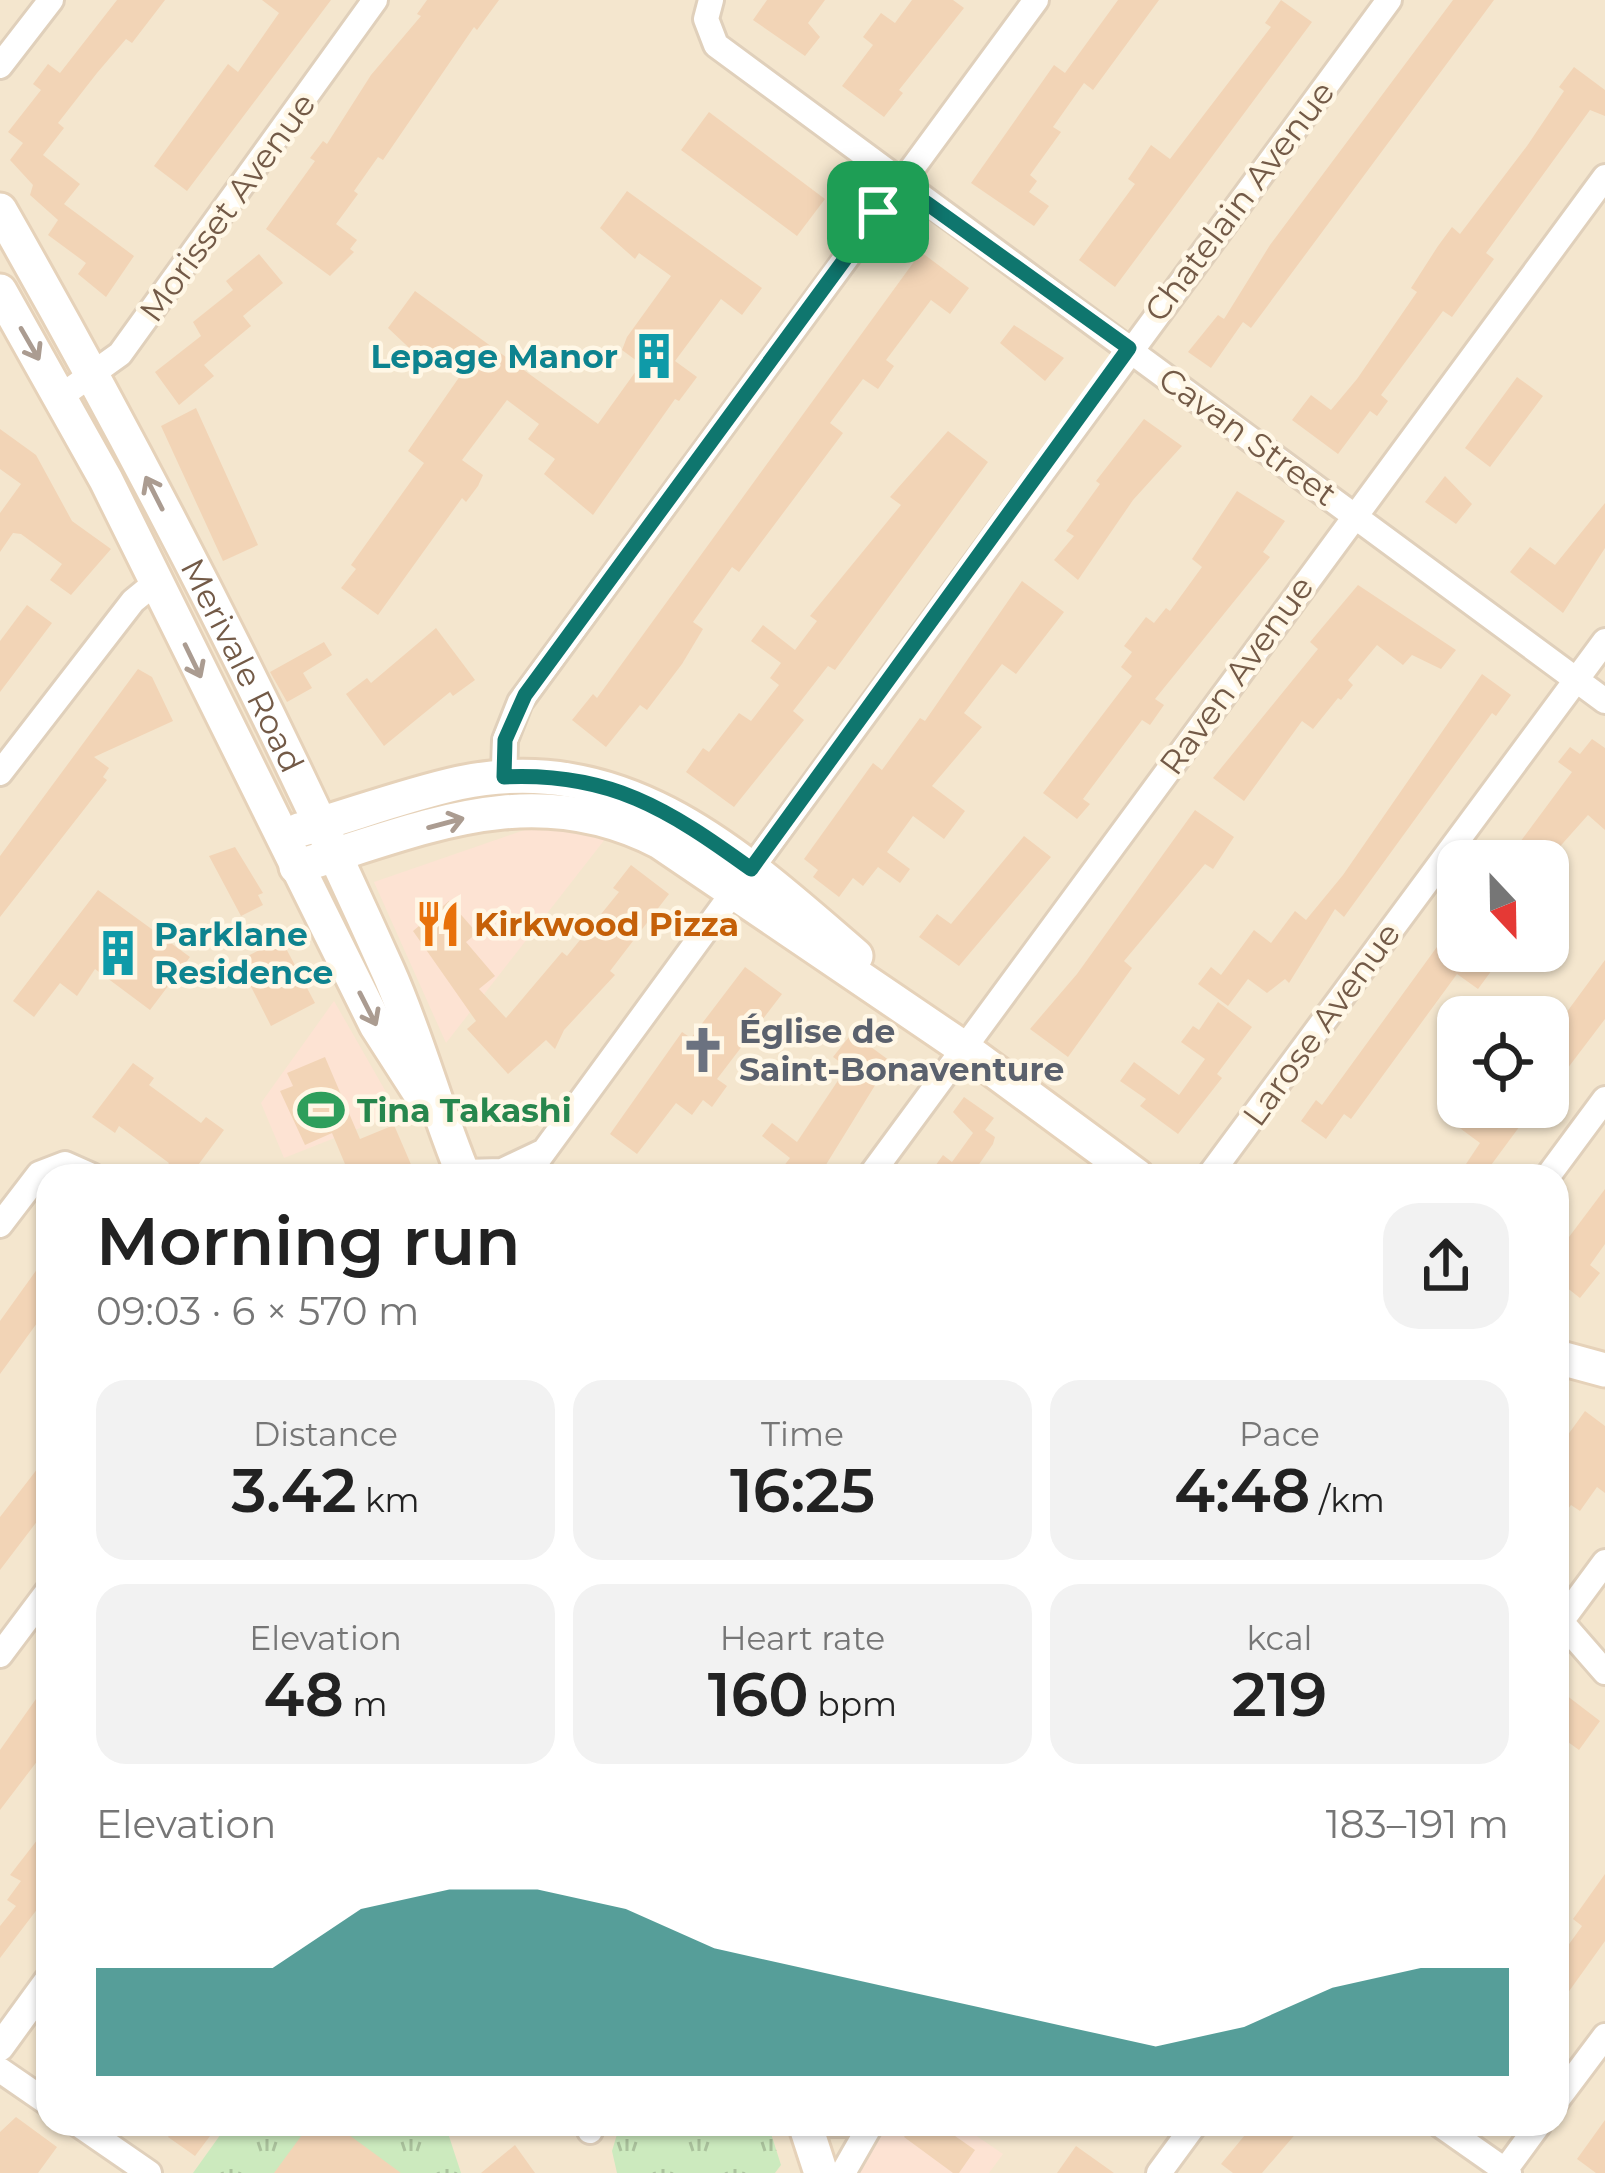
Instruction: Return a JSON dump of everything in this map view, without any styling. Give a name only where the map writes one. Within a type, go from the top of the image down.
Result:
[{"type":"main road","name":"Merivale Road","points":[[0,210],[94,374],[334,856],[408,1018],[459,1164]]},
{"type":"main road","points":[[0,260],[94,374]]},
{"type":"main road","name":"Merivale Road","points":[[0,291],[60,397],[376,1025],[447,1137]]},
{"type":"main road","points":[[280,835],[436,789],[504,777],[577,781],[630,792],[689,824],[742,881],[1121,1164]]},
{"type":"main road","points":[[296,867],[455,820],[550,808],[596,814],[742,881]]},
{"type":"main road","points":[[1569,1360],[1605,1370]]},
{"type":"main road","points":[[809,2136],[821,2173]]},
{"type":"street","points":[[0,66],[51,0]]},
{"type":"street","name":"Morisset Avenue","points":[[60,397],[120,354],[375,0]]},
{"type":"street","name":"Cavan Street","points":[[711,0],[706,19],[716,45],[1605,701]]},
{"type":"street","points":[[504,777],[505,740],[525,695],[1036,0]]},
{"type":"street","name":"Chatelain Avenue","points":[[534,1164],[1389,0]]},
{"type":"street","name":"Raven Avenue","points":[[879,1164],[1605,177]]},
{"type":"street","points":[[0,773],[133,602],[155,583]]},
{"type":"street","name":"Larose Avenue","points":[[1218,1164],[1605,641]]},
{"type":"street","points":[[1557,1164],[1605,1099]]},
{"type":"street","points":[[517,1164],[542,1152]]},
{"type":"street","points":[[0,1225],[36,1179]]},
{"type":"street","points":[[1569,1608],[1605,1562]]},
{"type":"street","points":[[0,1655],[36,1607]]},
{"type":"street","points":[[1569,1634],[1605,1672]]},
{"type":"street","points":[[0,2047],[36,1998]]},
{"type":"street","points":[[1569,2084],[1605,2036]]},
{"type":"street","points":[[0,2070],[36,2095]]},
{"type":"street","points":[[95,2136],[149,2173]]},
{"type":"street","points":[[843,2173],[864,2136]]},
{"type":"street","points":[[1159,2173],[1186,2136]]},
{"type":"street","points":[[1456,2136],[1505,2172],[1530,2136]]},
{"type":"shaded area","points":[[0,0],[1605,0],[1605,2173],[0,2173]]},
{"type":"shaded area","points":[[533,827],[609,834],[446,1043],[374,882]]},
{"type":"shaded area","points":[[334,1001],[398,1113],[284,1158],[261,1103]]},
{"type":"shaded area","points":[[881,2136],[977,2136],[1003,2154],[989,2173],[858,2173],[856,2167]]},
{"type":"green space","points":[[219,2136],[449,2136],[461,2173],[193,2173]]},
{"type":"green space","points":[[616,2136],[772,2136],[781,2165],[775,2173],[617,2173],[612,2151]]},
{"type":"building","points":[[117,0],[165,0],[132,43],[126,39],[97,73],[58,123],[64,128],[43,155],[80,184],[64,204],[134,256],[106,297],[78,274],[86,263],[48,235],[58,220],[30,195],[33,185],[10,160],[23,143],[8,132],[41,90],[33,84],[48,64],[60,73]]},
{"type":"building","points":[[262,0],[331,0],[187,191],[154,166],[228,64],[238,72],[279,13]]},
{"type":"building","points":[[427,0],[499,0],[477,30],[474,27],[383,160],[378,157],[354,191],[358,194],[336,224],[357,240],[350,249],[354,252],[330,276],[266,229],[315,161],[310,158],[323,141],[327,144],[371,75],[421,16],[417,14]]},
{"type":"building","points":[[767,0],[825,0],[808,23],[820,37],[805,56],[753,20]]},
{"type":"building","points":[[912,0],[953,0],[964,8],[899,90],[903,93],[884,117],[842,86],[873,45],[863,37],[881,13],[895,23]]},
{"type":"building","points":[[1118,0],[1159,0],[1093,90],[1084,83],[1053,127],[1061,132],[1030,175],[1037,181],[1029,192],[1049,206],[1034,226],[971,183],[1054,65],[1065,73]]},
{"type":"building","points":[[1281,0],[1312,22],[1115,287],[1079,260],[1135,184],[1128,179],[1151,145],[1170,159],[1271,27],[1265,23]]},
{"type":"building","points":[[1453,0],[1494,0],[1251,328],[1243,322],[1211,368],[1188,352],[1218,315],[1224,319],[1270,245]]},
{"type":"building","points":[[1574,67],[1605,90],[1605,116],[1590,110],[1486,253],[1494,259],[1452,317],[1443,311],[1381,395],[1388,401],[1377,416],[1370,411],[1338,454],[1292,420],[1311,395],[1331,410],[1357,379],[1417,292],[1411,288],[1438,246],[1452,227],[1460,234],[1527,146],[1564,91],[1559,87]]},
{"type":"building","points":[[709,112],[825,199],[797,236],[681,150]]},
{"type":"building","points":[[627,191],[762,288],[742,315],[721,299],[675,361],[697,377],[679,401],[675,399],[593,515],[544,474],[555,459],[528,439],[539,424],[507,400],[462,460],[483,475],[478,486],[466,502],[462,498],[378,615],[341,588],[356,569],[351,565],[424,463],[408,451],[460,376],[426,351],[421,359],[388,328],[415,291],[598,424],[641,364],[622,350],[627,337],[671,276],[639,253],[635,259],[600,228]]},
{"type":"building","points":[[921,252],[969,288],[950,314],[931,300],[886,360],[894,366],[878,389],[863,379],[830,423],[843,433],[739,572],[732,567],[693,622],[703,629],[682,664],[647,710],[640,705],[606,747],[572,720],[593,694],[597,698]]},
{"type":"building","points":[[259,254],[283,283],[243,316],[251,326],[204,365],[214,376],[179,405],[155,372],[201,336],[193,322],[233,290],[226,281]]},
{"type":"building","points":[[1014,325],[1064,358],[1045,381],[1000,343]]},
{"type":"building","points":[[1517,377],[1543,396],[1490,467],[1465,448]]},
{"type":"building","points":[[196,408],[258,545],[223,561],[161,426]]},
{"type":"building","points":[[1144,419],[1182,446],[1133,500],[1078,580],[1054,560],[1074,536],[1066,531],[1100,484],[1096,481]]},
{"type":"building","points":[[0,429],[36,455],[72,521],[111,549],[71,595],[50,580],[62,564],[21,534],[13,533],[0,552],[0,513],[21,484],[0,469]]},
{"type":"building","points":[[948,431],[988,462],[835,670],[828,666],[793,711],[804,720],[734,807],[686,772],[703,748],[709,752],[739,713],[751,721],[779,685],[770,678],[781,663],[751,641],[763,625],[795,650],[817,621],[810,616],[901,505],[890,497]]},
{"type":"building","points":[[1445,476],[1472,504],[1456,524],[1425,502]]},
{"type":"building","points":[[1237,491],[1285,521],[1263,552],[1270,557],[1155,699],[1164,705],[1150,725],[1142,720],[1083,799],[1090,804],[1077,819],[1043,793],[1132,676],[1121,667],[1132,652],[1124,646],[1146,617],[1154,623],[1166,608],[1170,611],[1202,567],[1192,559]]},
{"type":"building","points":[[1605,503],[1605,548],[1563,613],[1510,572],[1530,547],[1555,565]]},
{"type":"building","points":[[1022,581],[1064,612],[1016,674],[1002,664],[964,713],[982,727],[932,786],[965,811],[944,839],[913,816],[887,852],[910,869],[900,883],[878,867],[863,886],[853,878],[839,897],[813,877],[818,870],[804,859],[873,763],[882,770],[920,718],[925,721]]},
{"type":"building","points":[[1358,585],[1456,650],[1441,669],[1412,655],[1403,665],[1377,645],[1348,680],[1353,685],[1341,700],[1313,729],[1302,721],[1244,801],[1213,778],[1318,649],[1310,642]]},
{"type":"building","points":[[27,605],[52,623],[0,692],[0,641]]},
{"type":"building","points":[[436,628],[475,680],[453,696],[450,692],[384,746],[346,694],[367,678],[371,683]]},
{"type":"building","points":[[324,642],[332,655],[303,673],[312,688],[287,702],[270,672]]},
{"type":"building","points":[[138,669],[152,677],[173,721],[94,757],[109,768],[103,777],[107,780],[0,917],[0,856]]},
{"type":"building","points":[[1482,674],[1511,695],[1496,716],[1492,713],[1344,917],[1335,909],[1289,983],[1285,979],[1267,993],[1248,979],[1228,1006],[1198,984],[1211,967],[1221,975],[1254,930],[1271,943],[1295,911],[1306,920],[1343,875]]},
{"type":"building","points":[[1592,739],[1605,748],[1605,830],[1588,815],[1566,840],[1522,840],[1572,772],[1558,762],[1570,747],[1580,754]]},
{"type":"building","points":[[1195,810],[1234,837],[1213,869],[1205,864],[1124,961],[1132,968],[1068,1057],[1030,1029],[1077,974]]},
{"type":"building","points":[[1024,836],[1051,857],[959,966],[919,937],[937,914],[951,924]]},
{"type":"building","points":[[235,847],[263,893],[258,895],[263,905],[241,916],[209,856]]},
{"type":"building","points":[[631,865],[669,894],[610,971],[615,975],[564,1030],[555,1049],[546,1040],[508,1074],[467,1029],[476,1021],[413,931],[449,901],[477,933],[466,942],[495,976],[479,989],[506,1018],[562,952],[567,956],[619,892],[613,888]]},
{"type":"building","name":"Parklane Residence","points":[[98,890],[190,957],[150,1010],[95,969],[77,996],[60,983],[34,1017],[13,1001]]},
{"type":"building","points":[[281,939],[315,1003],[271,1026],[238,961]]},
{"type":"building","points":[[1437,947],[1437,972],[1491,972],[1478,989],[1457,974],[1351,1119],[1344,1114],[1326,1139],[1301,1121],[1316,1100],[1322,1105]]},
{"type":"building","points":[[1605,960],[1605,1019],[1569,1066],[1569,1009]]},
{"type":"building","name":"Église de Saint-Bonaventure","points":[[745,967],[782,994],[717,1079],[727,1086],[712,1107],[703,1100],[692,1115],[676,1103],[637,1154],[610,1134],[682,1032],[691,1038]]},
{"type":"building","points":[[1218,1002],[1252,1027],[1217,1074],[1222,1078],[1178,1134],[1140,1106],[1146,1099],[1120,1081],[1134,1062],[1179,1095],[1205,1059],[1181,1042],[1193,1026],[1199,1030]]},
{"type":"building","points":[[852,1033],[890,1061],[826,1164],[785,1164],[790,1158],[762,1136],[772,1123],[797,1142],[847,1067],[833,1057]]},
{"type":"building","points":[[325,1057],[360,1139],[394,1125],[411,1164],[345,1164],[332,1133],[305,1145],[280,1091],[293,1086],[287,1073]]},
{"type":"building","points":[[133,1063],[154,1078],[149,1085],[201,1123],[206,1117],[224,1130],[199,1164],[168,1164],[119,1126],[115,1133],[92,1117]]},
{"type":"building","points":[[964,1097],[994,1118],[985,1130],[995,1137],[993,1144],[979,1164],[937,1164],[943,1155],[952,1162],[973,1133],[953,1112]]},
{"type":"building","points":[[1460,1128],[1518,1128],[1492,1164],[1466,1164],[1480,1143]]},
{"type":"building","points":[[1605,1189],[1605,1244],[1590,1265],[1600,1273],[1580,1298],[1569,1289],[1569,1237]]},
{"type":"building","points":[[36,1271],[36,1324],[0,1374],[0,1321]]},
{"type":"building","points":[[1585,1411],[1605,1426],[1605,1493],[1597,1487],[1580,1511],[1569,1508],[1569,1433]]},
{"type":"building","points":[[36,1470],[36,1523],[0,1570],[0,1517]]},
{"type":"building","points":[[1569,1697],[1600,1721],[1579,1750],[1569,1743]]},
{"type":"building","points":[[36,1699],[36,1763],[0,1810],[0,1750]]},
{"type":"building","points":[[36,1841],[36,1911],[0,1958],[0,1926],[16,1906],[7,1900],[21,1881],[10,1875]]},
{"type":"building","points":[[1605,1874],[1605,1941],[1569,1991],[1569,1944],[1582,1926],[1573,1919]]},
{"type":"building","points":[[16,2117],[57,2147],[38,2173],[0,2173],[0,2132]]},
{"type":"building","points":[[1605,2120],[1605,2173],[1596,2173],[1577,2159]]},
{"type":"building","points":[[169,2136],[210,2136],[195,2156]]},
{"type":"building","points":[[301,2136],[350,2136],[401,2173],[274,2173]]},
{"type":"building","points":[[955,2136],[975,2150],[959,2173],[953,2173],[904,2137]]},
{"type":"building","points":[[1244,2136],[1294,2136],[1262,2173],[1233,2173],[1221,2164]]},
{"type":"building","points":[[515,2145],[535,2173],[481,2173]]},
{"type":"building","points":[[1076,2146],[1114,2173],[1057,2173]]},
{"type":"place","name":"Lepage Manor","points":[[654,356]]},
{"type":"place","name":"Kirkwood Pizza","points":[[438,924]]},
{"type":"place","name":"Parklane Residence","points":[[118,953]]},
{"type":"place","name":"Église de Saint-Bonaventure","points":[[703,1050]]},
{"type":"place","name":"Tina Takashi","points":[[321,1110]]},
{"type":"route","points":[[900,184],[1129,348],[751,869],[689,824],[630,792],[577,781],[504,777],[505,740],[520,702],[878,212],[900,184]]}]
